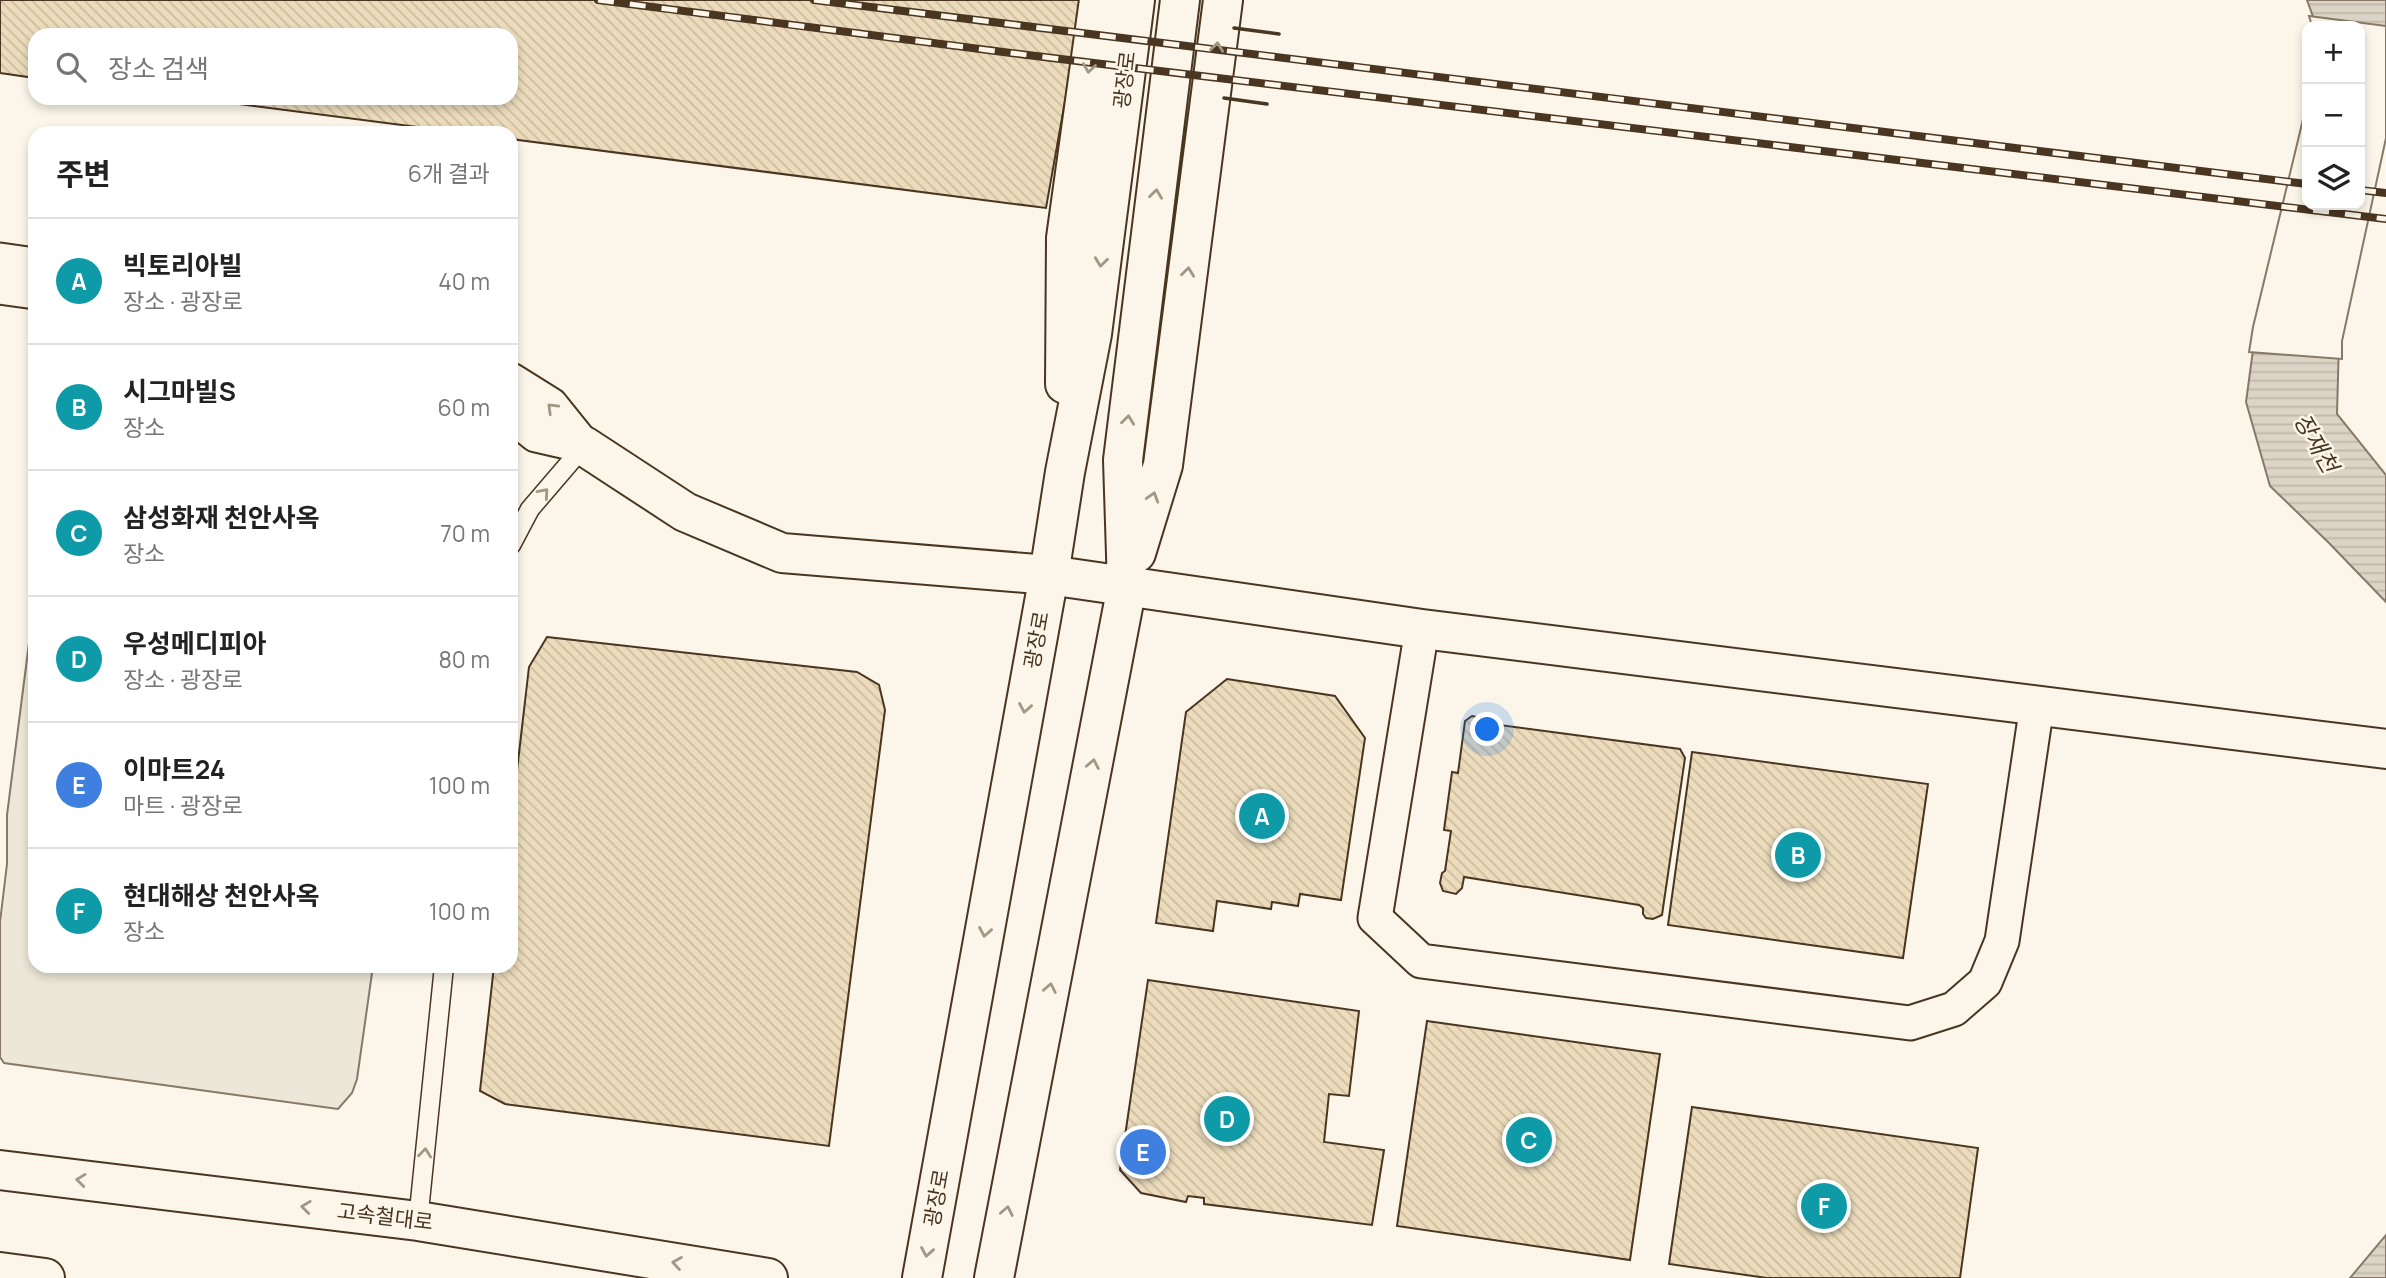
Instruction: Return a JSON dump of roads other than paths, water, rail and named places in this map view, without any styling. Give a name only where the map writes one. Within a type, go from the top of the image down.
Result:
[{"type":"main road","points":[[1065,472],[1066,238],[1099,0]]},
{"type":"main road","name":"광장로","points":[[922,1278],[1049,575],[1065,472],[1092,334],[1135,0]]},
{"type":"main road","points":[[1127,586],[1124,460],[1180,0]]},
{"type":"main road","points":[[995,1278],[1127,586],[1163,465],[1223,0]]},
{"type":"main road","points":[[584,446],[685,512],[782,553],[1049,575],[1422,629],[2386,749]]},
{"type":"main road","name":"고속철대로","points":[[0,1170],[418,1221],[768,1278]]},
{"type":"main road","points":[[0,1272],[45,1278]]},
{"type":"street","points":[[0,260],[28,264]]},
{"type":"street","points":[[0,287],[28,291]]},
{"type":"street","points":[[518,384],[551,405],[584,446]]},
{"type":"street","points":[[518,421],[536,435],[584,446]]},
{"type":"street","points":[[1422,629],[1375,918],[1421,961],[1910,1023],[1954,1009],[1985,982],[2002,941],[2036,705]]},
{"type":"lane","points":[[518,532],[530,509],[584,446]]},
{"type":"lane","points":[[418,1221],[443,973]]},
{"type":"water","name":"장재천","points":[[2307,0],[2386,0],[2386,122],[2339,341],[2337,414],[2386,475],[2386,602],[2270,486],[2246,402],[2256,328],[2305,210],[2365,210],[2365,21],[2315,21]]},
{"type":"water","points":[[2386,1235],[2386,1278],[2350,1278]]},
{"type":"railway","points":[[598,0],[1011,53],[2386,219]]},
{"type":"railway","points":[[814,0],[2302,183]]},
{"type":"railway","points":[[2365,191],[2386,193]]},
{"type":"place","name":"빅토리아빌","points":[[1262,816]]},
{"type":"place","name":"시그마빌S","points":[[1798,855]]},
{"type":"place","name":"우성메디피아","points":[[1227,1119]]},
{"type":"place","name":"삼성화재 천안사옥","points":[[1529,1140]]},
{"type":"place","name":"이마트24","points":[[1143,1152]]},
{"type":"place","name":"현대해상 천안사옥","points":[[1824,1206]]}]
